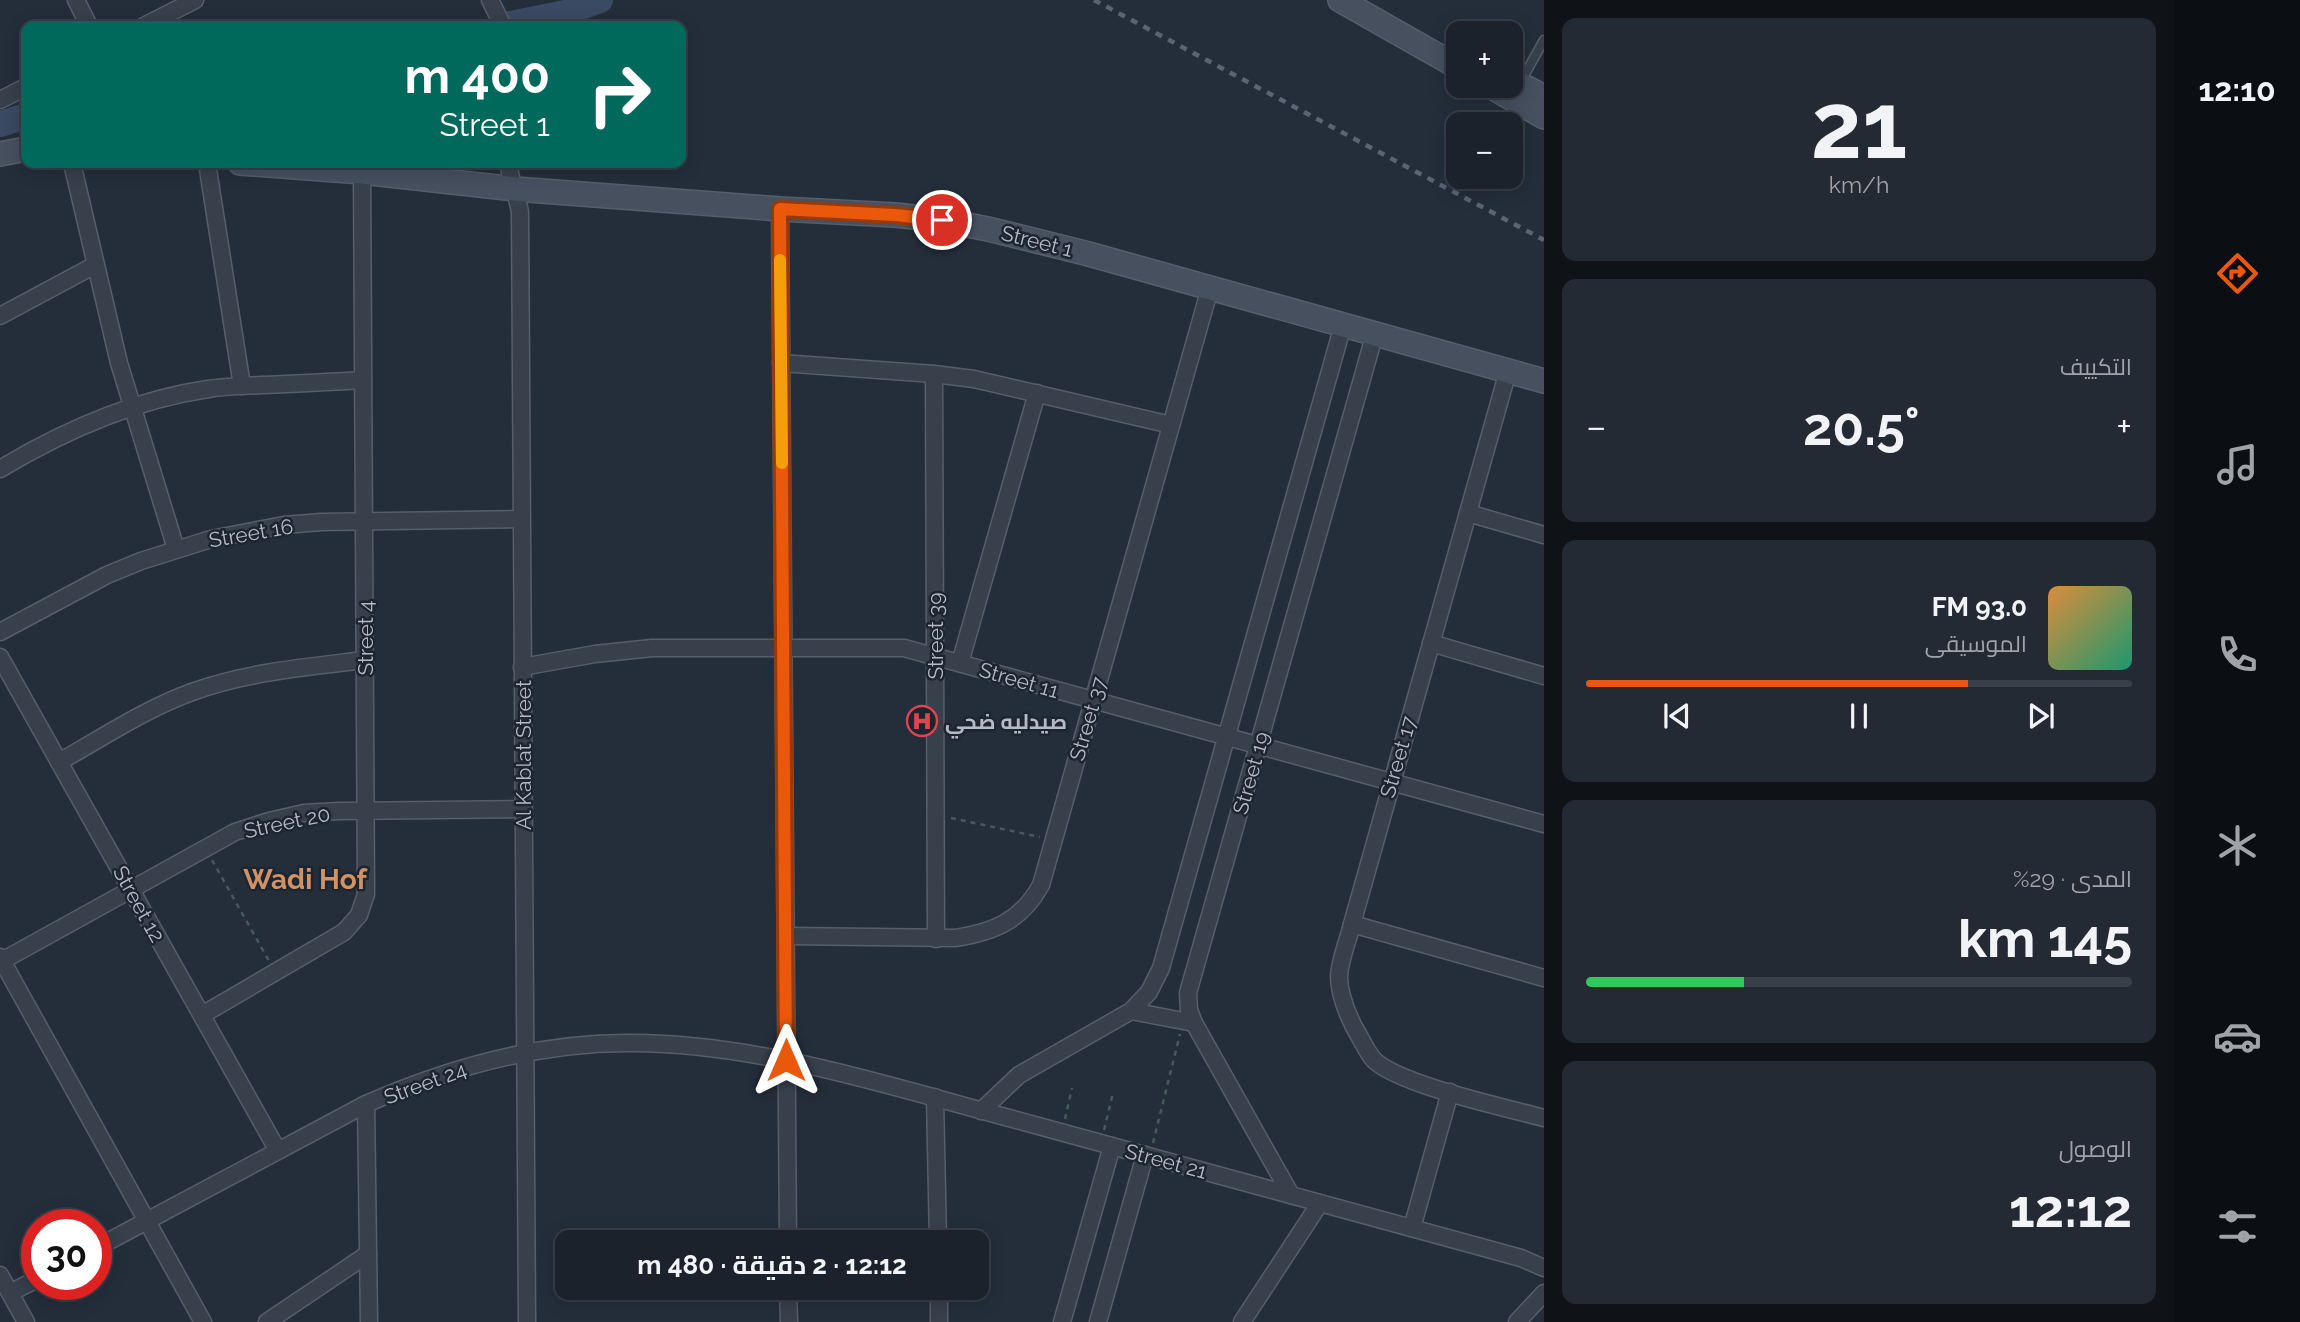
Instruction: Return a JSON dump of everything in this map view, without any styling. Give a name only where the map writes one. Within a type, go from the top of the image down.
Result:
[{"type":"street","points":[[76,0],[86,21]]},
{"type":"street","points":[[154,21],[195,0]]},
{"type":"street","points":[[1340,0],[1446,60]]},
{"type":"street","points":[[1364,0],[1446,44]]},
{"type":"street","points":[[1523,86],[1544,97]]},
{"type":"street","points":[[0,100],[21,90]]},
{"type":"street","points":[[1511,98],[1544,117]]},
{"type":"street","points":[[0,154],[21,150]]},
{"type":"street","points":[[73,168],[132,407],[176,549]]},
{"type":"street","points":[[208,168],[242,386]]},
{"type":"street","name":"Street 1","points":[[308,168],[514,189],[895,215],[988,229],[1085,253],[1544,380]]},
{"type":"street","name":"Al Kablat Street","points":[[510,168],[520,213],[527,1322]]},
{"type":"street","name":"Street 4","points":[[202,1016],[344,932],[359,915],[366,894],[362,172]]},
{"type":"street","points":[[780,209],[788,1230]]},
{"type":"street","points":[[0,316],[95,265]]},
{"type":"street","name":"Street 37","points":[[786,936],[936,939],[969,936],[993,929],[1023,912],[1033,900],[1041,886],[1210,288]]},
{"type":"street","name":"Street 19","points":[[981,1111],[1019,1075],[1130,1011],[1149,992],[1161,968],[1343,325]]},
{"type":"street","name":"Street 19","points":[[1291,1195],[1189,1022],[1188,993],[1375,333]]},
{"type":"street","points":[[781,363],[974,379],[1171,425]]},
{"type":"street","name":"Street 17","points":[[1508,371],[1339,974],[1340,990],[1350,1019],[1373,1059],[1388,1070],[1450,1092],[1544,1118]]},
{"type":"street","name":"Street 39","points":[[934,374],[936,939]]},
{"type":"street","points":[[0,469],[68,432],[132,407],[182,393],[211,388],[363,380]]},
{"type":"street","name":"Street 39","points":[[960,663],[1037,393]]},
{"type":"street","points":[[1468,513],[1544,535]]},
{"type":"street","name":"Street 16","points":[[0,632],[107,575],[211,539],[272,527],[321,522],[521,519]]},
{"type":"street","points":[[1431,643],[1544,676]]},
{"type":"street","name":"Street 11","points":[[522,667],[595,654],[652,648],[904,648],[1392,780],[1544,824]]},
{"type":"street","name":"Street 12","points":[[0,657],[278,1151]]},
{"type":"street","points":[[59,762],[159,706],[191,692],[259,674],[365,660]]},
{"type":"street","name":"Street 20","points":[[1,960],[235,832],[269,821],[304,814],[366,810],[523,809]]},
{"type":"street","points":[[1352,924],[1544,978]]},
{"type":"street","points":[[1,960],[204,1322]]},
{"type":"street","points":[[1130,1011],[1189,1022]]},
{"type":"street","name":"Street 24","points":[[112,1240],[366,1104],[444,1073],[525,1053],[577,1045],[616,1043],[682,1044],[786,1060]]},
{"type":"street","name":"Street 21","points":[[786,1060],[935,1097],[1521,1258],[1544,1268]]},
{"type":"street","points":[[1412,1228],[1450,1092]]},
{"type":"street","points":[[935,1097],[938,1230]]},
{"type":"street","points":[[366,1104],[369,1322]]},
{"type":"street","points":[[1062,1322],[1107,1145]]},
{"type":"street","points":[[1098,1322],[1147,1156]]},
{"type":"street","points":[[1242,1322],[1320,1203]]},
{"type":"street","points":[[267,1322],[368,1254]]},
{"type":"street","points":[[0,1275],[26,1322]]},
{"type":"street","points":[[10,1293],[21,1287]]},
{"type":"street","points":[[1517,1322],[1544,1293]]},
{"type":"street","points":[[788,1300],[789,1322]]},
{"type":"street","points":[[939,1300],[939,1322]]},
{"type":"lane","points":[[1523,70],[1544,40]]},
{"type":"path","points":[[935,814],[1054,840]]},
{"type":"path","points":[[205,848],[276,972]]},
{"type":"path","points":[[1147,1156],[1189,1022]]},
{"type":"path","points":[[1062,1133],[1072,1088]]},
{"type":"path","points":[[1107,1145],[1113,1093]]},
{"type":"waterway","points":[[525,21],[565,13],[600,0]]},
{"type":"waterway","points":[[0,124],[21,118]]},
{"type":"railway","points":[[1094,0],[1544,240]]},
{"type":"slow traffic","points":[[780,260],[782,463]]},
{"type":"place","name":"صيدليه ضحي","points":[[922,721]]},
{"type":"district","name":"Wadi Hof","points":[[305,879]]},
{"type":"route","points":[[786,1060],[780,209],[942,220]]}]
